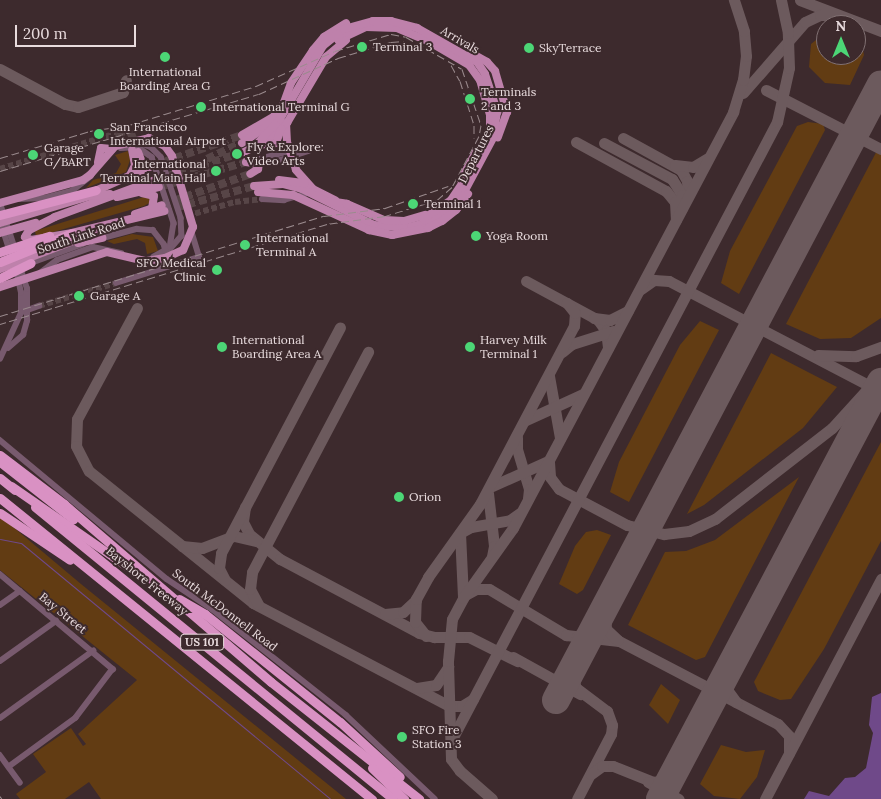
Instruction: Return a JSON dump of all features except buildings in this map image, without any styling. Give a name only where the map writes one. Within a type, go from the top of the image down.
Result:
[{"type":"highway","points":[[0,215],[62,202],[96,190]]},
{"type":"highway","points":[[24,248],[72,232]]},
{"type":"highway","points":[[1,258],[49,236]]},
{"type":"highway","points":[[0,277],[31,263]]},
{"type":"highway","points":[[0,454],[271,682],[421,799]]},
{"type":"highway","points":[[0,462],[138,570]]},
{"type":"highway","name":"Bayshore Freeway","points":[[0,478],[393,799]]},
{"type":"highway","points":[[11,486],[46,508],[108,554],[205,614],[347,728],[421,799]]},
{"type":"highway","name":"US 101","points":[[0,498],[110,585],[372,799]]},
{"type":"highway","points":[[0,513],[110,585]]},
{"type":"highway","points":[[342,737],[404,799]]},
{"type":"main road","name":"Departures","points":[[259,193],[293,195],[313,202],[369,230],[392,235],[428,228],[456,210],[489,155],[505,122],[506,106],[492,66],[400,18],[374,16],[351,21],[328,33],[313,50],[291,83],[283,109]]},
{"type":"main road","name":"Arrivals","points":[[256,146],[283,109],[317,54],[328,41],[356,24],[391,21],[417,28],[455,46],[477,62],[485,74],[497,112],[497,129],[467,187],[446,211],[422,224],[404,228],[373,224],[322,199],[310,189]]},
{"type":"main road","name":"Departures","points":[[244,139],[264,128],[283,109],[331,45],[353,30],[366,27],[396,28],[428,41],[462,63],[480,80],[490,115],[490,128],[474,165],[457,193],[436,213],[403,224],[376,221],[346,206],[313,202]]},
{"type":"main road","name":"Arrivals","points":[[244,152],[256,146],[276,143],[281,129],[328,55],[356,35],[387,30],[404,34],[462,63],[475,80],[488,125],[466,176],[448,199],[424,216],[396,222],[322,199]]},
{"type":"main road","points":[[328,41],[328,55]]},
{"type":"main road","points":[[428,41],[455,46],[462,63],[485,74]]},
{"type":"main road","points":[[310,72],[288,114],[287,142],[296,170],[303,180],[346,206]]},
{"type":"main road","points":[[290,141],[291,127],[306,90]]},
{"type":"main road","points":[[474,165],[489,155],[490,128]]},
{"type":"main road","points":[[0,202],[82,180],[97,168],[101,148],[112,149],[131,140],[149,138],[168,149],[192,223],[191,237],[183,250],[140,266],[117,255],[92,258]]},
{"type":"main road","points":[[77,200],[96,190],[127,178],[152,166],[143,165],[135,151],[134,169],[127,178]]},
{"type":"main road","points":[[467,187],[466,176],[472,160],[468,155],[481,151]]},
{"type":"main road","points":[[248,162],[259,164],[252,173]]},
{"type":"main road","points":[[298,168],[310,189]]},
{"type":"main road","points":[[259,193],[268,184],[292,180],[346,206]]},
{"type":"main road","points":[[0,232],[55,217],[122,193],[157,183],[136,194]]},
{"type":"main road","points":[[0,221],[62,202],[122,193]]},
{"type":"main road","points":[[456,210],[457,193]]},
{"type":"main road","points":[[108,198],[152,194],[155,201],[152,208]]},
{"type":"main road","points":[[55,217],[29,230],[25,235],[31,240],[72,232],[119,222],[163,208],[152,208],[119,222],[68,246]]},
{"type":"main road","points":[[369,215],[373,224]]},
{"type":"main road","points":[[1,258],[102,238]]},
{"type":"main road","points":[[0,287],[114,252],[132,259],[152,261]]},
{"type":"street","points":[[131,140],[151,147],[161,157],[183,229],[178,244],[168,252],[132,259]]},
{"type":"street","points":[[14,199],[44,198],[78,189],[102,160],[120,148],[134,146],[142,149],[156,166],[174,226],[173,240],[166,252],[142,259],[107,248],[92,247],[57,260],[38,275]]},
{"type":"street","points":[[248,162],[307,149],[271,164]]},
{"type":"street","points":[[252,173],[264,166]]},
{"type":"street","points":[[259,193],[284,200],[310,189]]},
{"type":"street","points":[[0,202],[27,293],[38,306],[24,311]]},
{"type":"street","points":[[116,282],[199,257],[187,216]]},
{"type":"street","points":[[0,221],[20,285],[24,311],[8,348],[0,359]]},
{"type":"street","name":"South Link Road","points":[[102,238],[142,228],[153,230],[162,240],[168,259]]},
{"type":"street","name":"South Link Road","points":[[31,263],[68,246]]},
{"type":"street","points":[[163,268],[168,259],[174,265]]},
{"type":"street","points":[[8,348],[23,335],[27,293]]},
{"type":"street","name":"South McDonnell Road","points":[[0,440],[163,576],[218,614],[346,714],[435,799]]},
{"type":"street","name":"Bay Street","points":[[1,576],[56,620],[112,669],[76,718],[9,767]]},
{"type":"street","points":[[0,605],[20,591]]},
{"type":"street","points":[[0,661],[56,620]]},
{"type":"street","points":[[0,718],[93,651]]},
{"type":"street","points":[[0,755],[20,783]]},
{"type":"shaded area","points":[[816,40],[816,65],[859,65],[850,85],[825,83],[809,67],[811,44]]},
{"type":"shaded area","points":[[808,122],[823,124],[825,130],[739,294],[721,283],[730,251],[797,126]]},
{"type":"shaded area","points":[[881,143],[881,318],[851,338],[820,339],[786,324]]},
{"type":"shaded area","points":[[128,151],[130,160],[126,172],[86,188],[93,180],[116,173],[121,164],[115,155]]},
{"type":"shaded area","points":[[147,196],[151,202],[144,206],[36,237],[35,231]]},
{"type":"shaded area","points":[[132,234],[153,237],[158,251],[147,254],[145,243],[137,239],[114,244],[107,241]]},
{"type":"shaded area","points":[[700,321],[719,330],[629,502],[610,492],[619,462],[680,345]]},
{"type":"shaded area","points":[[771,353],[837,387],[803,428],[704,505],[687,514]]},
{"type":"shaded area","points":[[881,442],[881,541],[824,649],[791,699],[780,700],[758,691],[754,682]]},
{"type":"shaded area","points":[[799,477],[705,657],[696,660],[628,625],[665,552],[686,551],[715,540]]},
{"type":"shaded area","points":[[0,516],[346,799],[101,799],[89,782],[65,799],[20,799],[16,794],[46,772],[33,754],[71,728],[83,746],[86,744],[78,734],[137,680],[0,570]]},
{"type":"shaded area","points":[[597,530],[611,535],[583,590],[577,594],[559,584],[575,546],[586,532]]},
{"type":"shaded area","points":[[661,684],[680,700],[668,724],[649,705]]},
{"type":"shaded area","points":[[881,693],[881,799],[804,799],[809,791],[829,796],[845,778],[855,777],[866,768],[873,733],[869,725],[872,697]]},
{"type":"shaded area","points":[[721,745],[746,752],[765,750],[757,777],[740,799],[714,796],[700,784]]},
{"type":"waterway","points":[[0,539],[21,543],[331,799]]},
{"type":"taxiway","points":[[492,799],[460,771],[451,759],[448,661],[452,619],[463,598],[513,528],[733,112],[743,80],[746,56],[744,31],[734,0]]},
{"type":"taxiway","points":[[451,741],[777,122],[789,68],[788,33],[781,0]]},
{"type":"taxiway","points":[[800,0],[881,31]]},
{"type":"taxiway","points":[[743,93],[805,22],[816,17]]},
{"type":"taxiway","points":[[0,69],[65,104],[78,107],[123,92],[126,80]]},
{"type":"taxiway","points":[[766,90],[881,149]]},
{"type":"taxiway","points":[[623,138],[681,170],[687,181],[688,195]]},
{"type":"taxiway","points":[[576,142],[666,191],[675,202],[676,220]]},
{"type":"taxiway","points":[[604,143],[672,179],[682,195],[682,208]]},
{"type":"taxiway","points":[[675,165],[693,167],[708,158]]},
{"type":"taxiway","points":[[641,289],[654,280],[669,281],[881,392]]},
{"type":"taxiway","points":[[526,281],[598,320],[606,331],[608,348]]},
{"type":"taxiway","points":[[426,636],[415,622],[416,599],[428,577],[480,504],[574,326],[575,313],[567,303]]},
{"type":"taxiway","points":[[137,308],[77,419],[76,446],[89,471],[253,603],[449,706],[462,706],[473,699]]},
{"type":"taxiway","points":[[594,318],[610,320],[628,311]]},
{"type":"taxiway","points":[[225,580],[219,568],[221,553],[340,327]]},
{"type":"taxiway","points":[[562,352],[572,344],[613,331]]},
{"type":"taxiway","points":[[818,355],[856,356],[881,347]]},
{"type":"taxiway","points":[[258,604],[250,589],[252,572],[368,352]]},
{"type":"taxiway","points":[[549,462],[550,477],[559,489],[627,525],[664,534],[689,531],[715,519],[832,428],[881,374]]},
{"type":"taxiway","points":[[549,376],[560,438]]},
{"type":"taxiway","points":[[526,420],[583,394]]},
{"type":"taxiway","points":[[517,437],[517,449],[529,489],[528,499]]},
{"type":"taxiway","points":[[490,487],[548,461]]},
{"type":"taxiway","points":[[488,493],[494,546],[492,556]]},
{"type":"taxiway","points":[[245,507],[243,522],[249,534],[280,559],[419,633],[434,637],[469,637],[517,661]]},
{"type":"taxiway","points":[[460,533],[471,527],[510,520],[520,513]]},
{"type":"taxiway","points":[[460,533],[463,597]]},
{"type":"taxiway","points":[[182,546],[202,548],[234,536],[255,541]]},
{"type":"taxiway","points":[[765,799],[881,579]]},
{"type":"taxiway","points":[[467,594],[476,589],[489,589],[566,635],[619,641],[778,724],[789,736],[789,753]]},
{"type":"taxiway","points":[[385,614],[403,612],[416,600]]},
{"type":"taxiway","points":[[577,636],[590,630],[606,606]]},
{"type":"taxiway","points":[[605,610],[606,629],[618,640]]},
{"type":"taxiway","points":[[513,657],[580,694]]},
{"type":"taxiway","points":[[575,664],[573,679],[576,688],[607,711],[612,725],[611,734],[577,799]]},
{"type":"taxiway","points":[[417,688],[436,685],[448,667]]},
{"type":"taxiway","points":[[728,671],[728,691],[736,702]]},
{"type":"taxiway","points":[[591,774],[602,766],[613,766],[653,782],[665,780],[675,772]]},
{"type":"taxiway","points":[[648,782],[679,799]]},
{"type":"runway","points":[[556,700],[881,84]]},
{"type":"runway","points":[[660,799],[881,382]]},
{"type":"tunnel","points":[[117,133],[130,131],[137,148]]},
{"type":"tunnel","points":[[0,169],[117,133]]},
{"type":"tunnel","points":[[152,166],[242,135]]},
{"type":"tunnel","points":[[207,159],[242,143]]},
{"type":"tunnel","points":[[155,180],[244,152]]},
{"type":"tunnel","points":[[159,187],[246,162]]},
{"type":"tunnel","points":[[162,205],[250,174]]},
{"type":"tunnel","points":[[164,211],[254,186]]},
{"type":"tunnel","points":[[187,216],[235,202],[262,199]]},
{"type":"tunnel","points":[[39,306],[116,283]]},
{"type":"railway","points":[[0,158],[90,131],[129,125],[256,86],[335,51],[391,34],[406,37],[462,69],[481,125],[479,136],[452,187],[437,200],[385,216],[327,224],[0,324]]},
{"type":"railway","points":[[0,171],[259,94],[338,58],[391,42],[404,41]]},
{"type":"railway","points":[[451,65],[460,81],[474,125],[474,138]]},
{"type":"railway","points":[[0,316],[324,216],[385,208],[448,186]]},
{"type":"place","name":"Terminal 3","points":[[362,47]]},
{"type":"place","name":"SkyTerrace","points":[[529,48]]},
{"type":"place","name":"International Boarding Area G","points":[[165,57]]},
{"type":"place","name":"Terminals 2 and 3","points":[[470,99]]},
{"type":"place","name":"International Terminal G","points":[[201,107]]},
{"type":"place","name":"San Francisco International Airport","points":[[99,134]]},
{"type":"place","name":"Fly & Explore: Video Arts","points":[[237,154]]},
{"type":"place","name":"Garage G/BART","points":[[33,155]]},
{"type":"place","name":"International Terminal Main Hall","points":[[216,171]]},
{"type":"place","name":"Terminal 1","points":[[413,204]]},
{"type":"place","name":"Yoga Room","points":[[476,236]]},
{"type":"place","name":"International Terminal A","points":[[245,245]]},
{"type":"place","name":"SFO Medical Clinic","points":[[217,270]]},
{"type":"place","name":"Garage A","points":[[79,296]]},
{"type":"place","name":"International Boarding Area A","points":[[222,347]]},
{"type":"place","name":"Harvey Milk Terminal 1","points":[[470,347]]},
{"type":"place","name":"Orion","points":[[399,497]]},
{"type":"place","name":"SFO Fire Station 3","points":[[402,737]]}]
